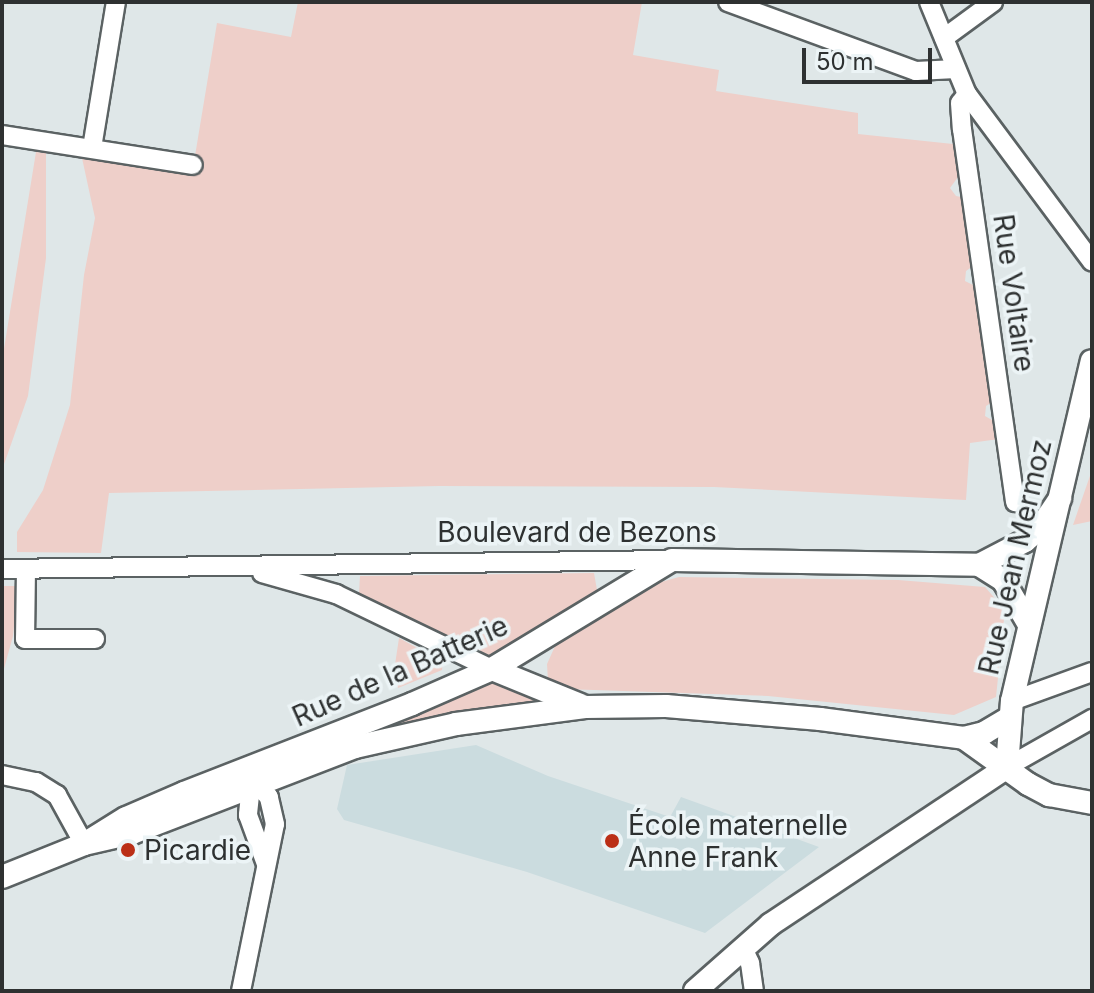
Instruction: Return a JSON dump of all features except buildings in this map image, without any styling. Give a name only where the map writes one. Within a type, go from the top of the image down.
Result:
[{"type":"main road","name":"Rue Jean Mermoz","points":[[1007,767],[1011,709],[1028,623],[1092,361]]},
{"type":"main road","name":"Boulevard de Bezons","points":[[672,560],[979,565],[1025,541],[1040,528],[1060,498]]},
{"type":"main road","name":"Rue de la Batterie","points":[[278,766],[492,669],[672,560]]},
{"type":"main road","points":[[979,565],[1003,580],[1028,623]]},
{"type":"main road","name":"Rue de la Batterie","points":[[530,686],[534,662],[551,635]]},
{"type":"main road","points":[[492,669],[585,707]]},
{"type":"main road","points":[[2,877],[84,844],[132,833],[220,787],[278,766],[396,735],[585,707],[691,707],[820,719],[964,738],[984,733],[1011,709]]},
{"type":"main road","points":[[964,738],[1049,795],[1092,803]]},
{"type":"main road","points":[[695,991],[743,948],[845,873],[1007,767]]},
{"type":"street","points":[[92,148],[116,2]]},
{"type":"street","points":[[728,2],[916,71],[956,69]]},
{"type":"street","points":[[929,2],[967,94],[1092,262]]},
{"type":"street","points":[[944,38],[993,2]]},
{"type":"street","name":"Rue Voltaire","points":[[967,94],[960,103],[962,129],[1015,502]]},
{"type":"street","points":[[2,135],[193,165]]},
{"type":"street","name":"Boulevard de Bezons","points":[[2,569],[672,560]]},
{"type":"street","name":"Boulevard de Bezons","points":[[175,568],[266,573],[336,594],[492,669]]},
{"type":"street","points":[[26,569],[25,639],[95,639]]},
{"type":"street","points":[[1011,709],[1092,672]]},
{"type":"street","points":[[1007,767],[1092,719]]},
{"type":"street","points":[[273,808],[278,766]]},
{"type":"street","points":[[2,775],[36,782],[57,795],[84,844]]},
{"type":"street","points":[[241,991],[275,824],[269,797],[251,776]]},
{"type":"street","points":[[248,815],[251,776]]},
{"type":"street","points":[[220,787],[248,815],[266,864]]},
{"type":"street","points":[[743,948],[750,963],[754,991]]},
{"type":"shaded area","points":[[298,2],[642,2],[633,55],[719,70],[716,91],[858,113],[858,134],[953,144],[958,177],[950,188],[961,197],[973,266],[966,271],[965,281],[977,287],[994,401],[986,406],[985,416],[997,423],[999,439],[970,443],[966,500],[714,487],[439,486],[109,493],[101,553],[17,552],[17,532],[43,490],[70,405],[84,275],[95,218],[82,158],[192,174],[217,23],[291,37]]},
{"type":"shaded area","points":[[36,152],[46,153],[46,258],[28,396],[2,470],[2,361]]},
{"type":"shaded area","points":[[1092,470],[1092,521],[1073,525]]},
{"type":"shaded area","points":[[594,573],[597,590],[491,657],[359,593],[360,576]]},
{"type":"shaded area","points":[[679,577],[898,580],[985,587],[1005,610],[996,697],[954,715],[768,696],[564,689],[548,681],[547,664],[556,644],[654,584]]},
{"type":"shaded area","points":[[2,586],[18,586],[13,636],[2,676]]},
{"type":"shaded area","points":[[399,638],[443,662],[442,670],[398,688],[393,678]]},
{"type":"shaded area","points":[[498,680],[540,700],[538,704],[384,730],[382,727]]},
{"type":"shaded area","name":"École maternelle Anne Frank","points":[[476,745],[548,776],[670,817],[681,797],[819,847],[705,933],[527,872],[344,820],[337,809],[347,765]]},
{"type":"place","name":"École maternelle Anne Frank","points":[[612,841]]},
{"type":"place","name":"Picardie","points":[[128,850]]}]
